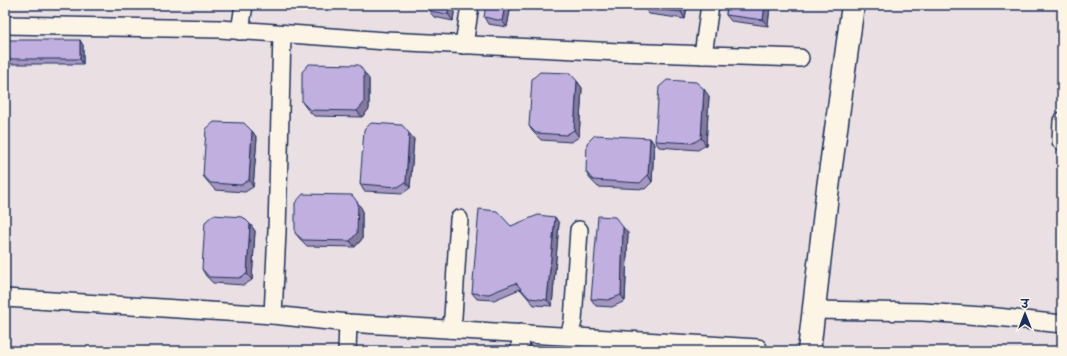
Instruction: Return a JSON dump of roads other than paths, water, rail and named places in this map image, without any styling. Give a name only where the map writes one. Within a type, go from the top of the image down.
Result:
[{"type":"street","points":[[240,31],[244,5]]},
{"type":"street","points":[[464,45],[470,5]]},
{"type":"street","points":[[703,55],[710,5]]},
{"type":"street","points":[[809,351],[827,195],[853,5]]},
{"type":"street","points":[[5,25],[220,29],[464,45],[800,58]]},
{"type":"street","points":[[273,316],[277,231],[282,34]]},
{"type":"street","points":[[1062,121],[1062,141]]},
{"type":"street","points":[[450,329],[453,317],[459,219]]},
{"type":"street","points":[[569,336],[573,321],[579,230]]},
{"type":"street","points":[[5,298],[273,316],[348,323],[758,348]]},
{"type":"street","points":[[814,310],[924,312],[997,317],[1062,324]]},
{"type":"street","points":[[347,351],[348,323]]},
{"type":"street","points":[[520,351],[521,333]]}]
